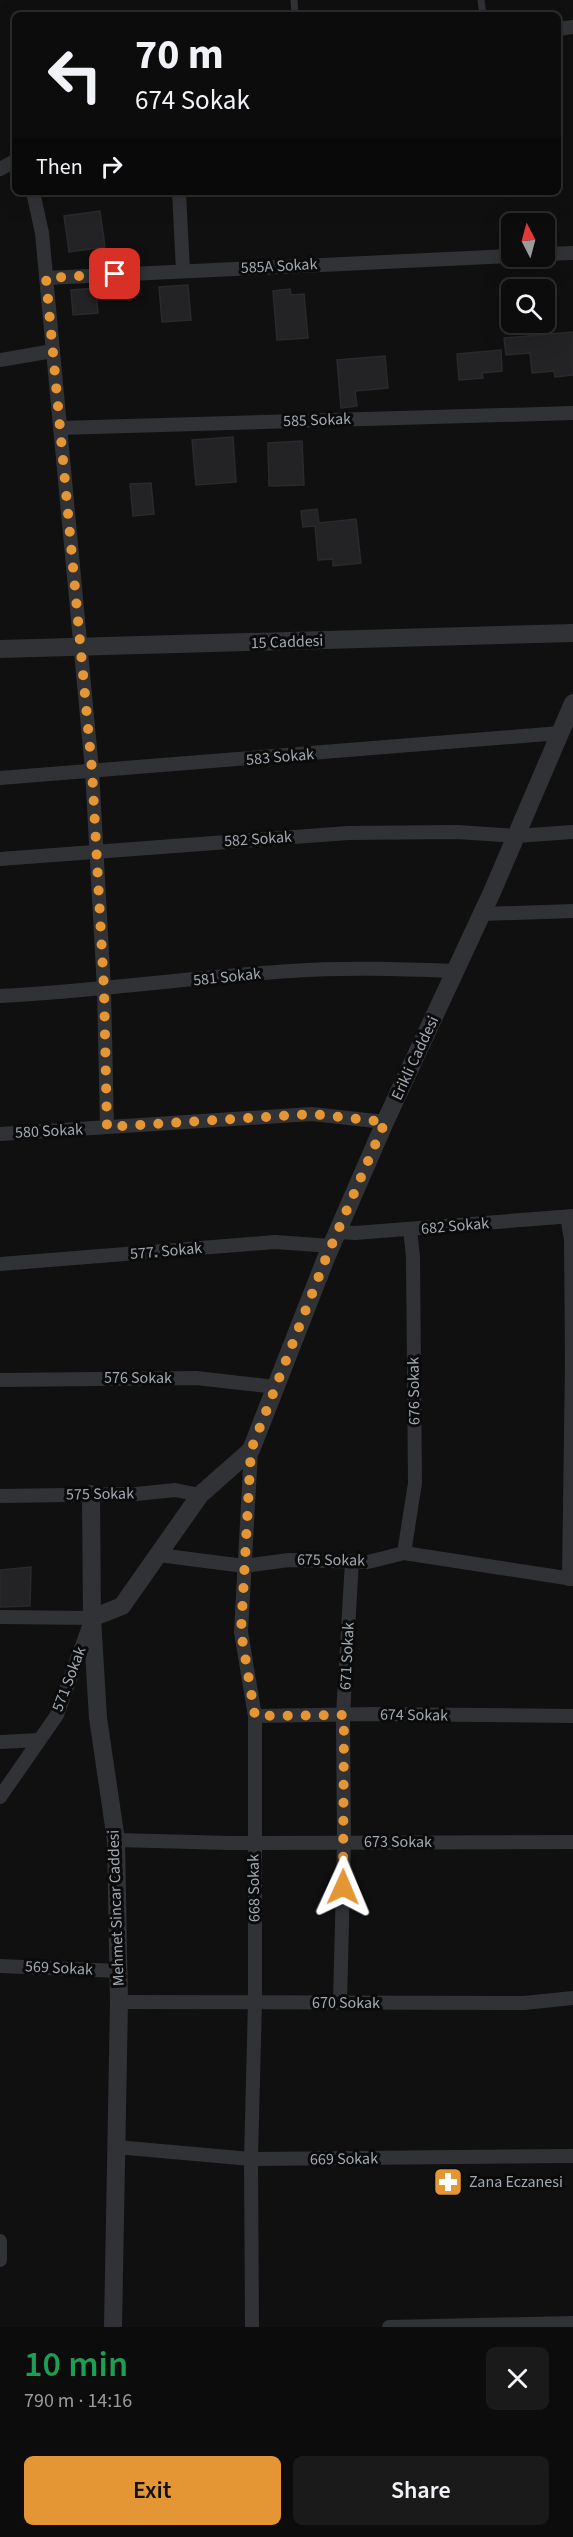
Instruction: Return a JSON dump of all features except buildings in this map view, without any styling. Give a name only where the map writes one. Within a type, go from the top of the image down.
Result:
[{"type":"street","points":[[34,195],[42,233],[92,770],[104,989],[107,1127]]},
{"type":"street","points":[[179,195],[183,270]]},
{"type":"street","points":[[555,254],[573,253]]},
{"type":"street","name":"585A Sokak","points":[[46,278],[501,256]]},
{"type":"street","points":[[0,360],[53,351]]},
{"type":"street","name":"585 Sokak","points":[[60,428],[573,413]]},
{"type":"street","name":"15 Caddesi","points":[[0,649],[573,633]]},
{"type":"street","name":"Erikli Caddesi","points":[[251,1450],[334,1239],[385,1122],[482,914],[573,703]]},
{"type":"street","name":"583 Sokak","points":[[0,778],[560,733]]},
{"type":"street","name":"582 Sokak","points":[[0,859],[348,832],[456,831],[516,836],[573,832]]},
{"type":"street","points":[[482,914],[573,911]]},
{"type":"street","name":"581 Sokak","points":[[0,996],[104,989],[292,971],[395,969],[455,971]]},
{"type":"street","name":"580 Sokak","points":[[0,1134],[312,1114],[385,1122]]},
{"type":"street","points":[[570,1217],[571,1579]]},
{"type":"street","name":"682 Sokak","points":[[334,1239],[355,1233],[570,1217]]},
{"type":"street","name":"676 Sokak","points":[[404,1553],[415,1483],[413,1257],[410,1229]]},
{"type":"street","name":"577. Sokak","points":[[0,1264],[334,1239]]},
{"type":"street","name":"576 Sokak","points":[[0,1380],[196,1378],[276,1387]]},
{"type":"street","points":[[0,1617],[92,1618],[122,1606],[200,1495],[251,1450]]},
{"type":"street","name":"668 Sokak","points":[[251,1450],[241,1632],[255,1716],[255,2002],[251,2159],[252,2327]]},
{"type":"street","name":"575 Sokak","points":[[0,1496],[175,1490],[200,1495]]},
{"type":"street","name":"Mehmet Sincar Caddesi","points":[[91,1494],[92,1618],[98,1718],[116,1839],[119,2002],[113,2327]]},
{"type":"street","name":"675 Sokak","points":[[159,1555],[244,1566],[289,1560],[368,1562],[404,1553],[571,1579]]},
{"type":"street","name":"671 Sokak","points":[[340,2003],[344,1715],[352,1561]]},
{"type":"street","name":"571 Sokak","points":[[0,1797],[57,1715],[92,1618]]},
{"type":"street","name":"674 Sokak","points":[[255,1716],[573,1716]]},
{"type":"street","points":[[0,1742],[39,1740]]},
{"type":"street","name":"673 Sokak","points":[[116,1839],[254,1842],[573,1842]]},
{"type":"street","name":"569 Sokak","points":[[0,1965],[118,1971]]},
{"type":"street","name":"670 Sokak","points":[[119,2002],[524,2003],[573,1998]]},
{"type":"street","name":"669 Sokak","points":[[116,2147],[251,2159],[573,2156]]},
{"type":"street","points":[[0,2241],[0,2260]]},
{"type":"street","points":[[389,2327],[573,2323]]},
{"type":"place","name":"Zana Eczanesi","points":[[448,2182]]},
{"type":"route","points":[[115,274],[46,278],[98,852],[107,1127],[312,1114],[385,1122],[326,1258],[251,1450],[244,1566],[241,1632],[255,1716],[344,1715],[343,1887]]}]
